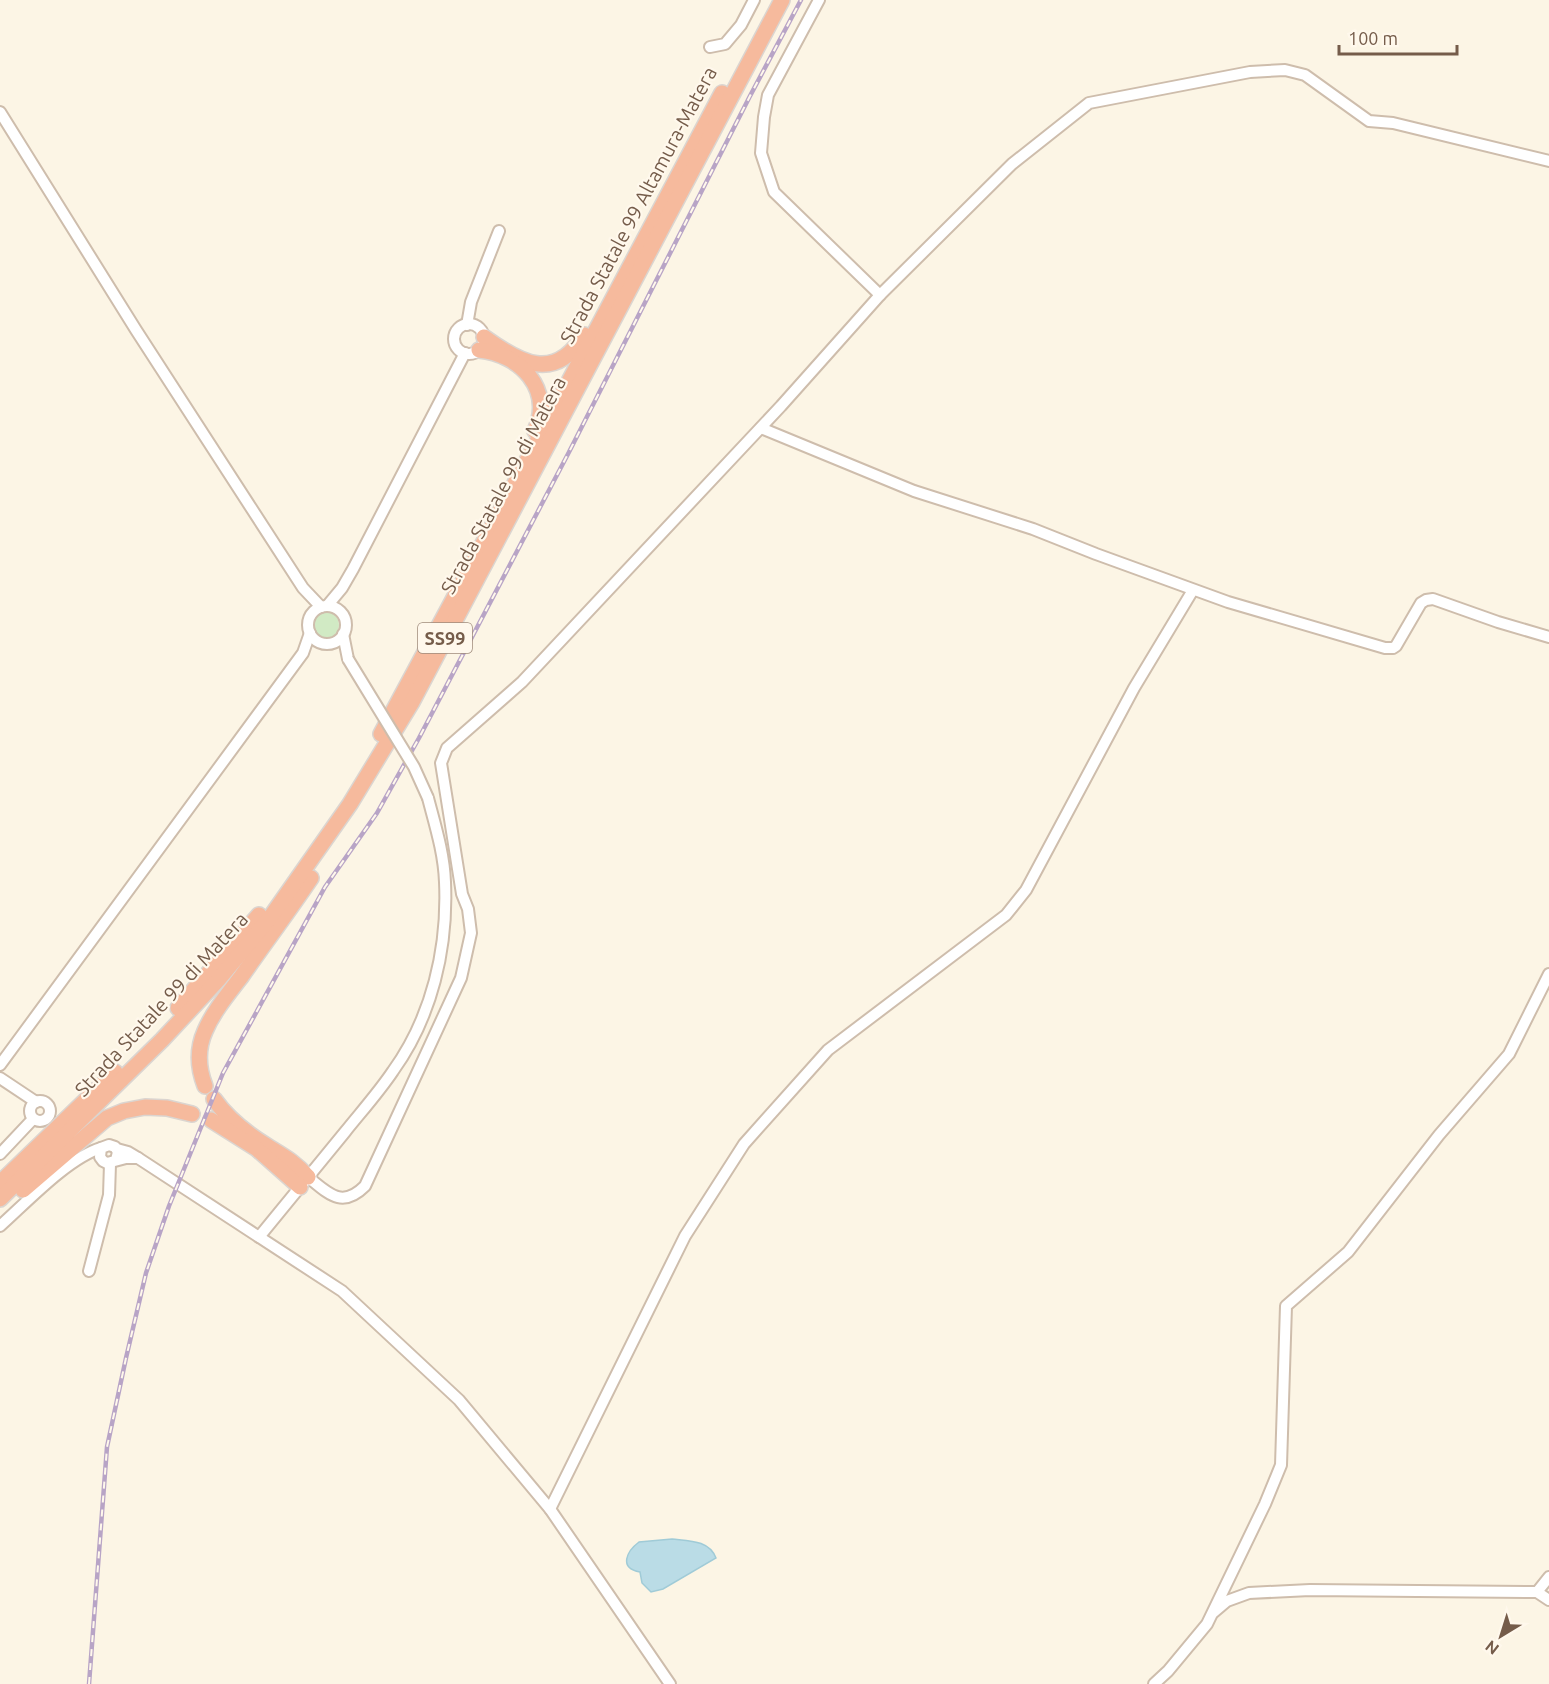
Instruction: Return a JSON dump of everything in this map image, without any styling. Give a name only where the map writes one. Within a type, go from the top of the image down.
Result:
[{"type":"highway","name":"Strada Statale 99 Altamura-Matera","points":[[0,1183],[156,1032],[264,909],[343,799],[399,702],[771,0]]},
{"type":"highway","name":"Strada Statale 99 di Matera","points":[[0,1199],[162,1040],[218,980],[272,915],[350,804],[412,702],[782,0]]},
{"type":"highway","points":[[476,347],[500,349],[533,364],[560,361],[572,353],[588,329],[678,166],[705,124]]},
{"type":"highway","points":[[460,587],[497,504],[540,420],[541,406],[538,391],[530,376],[518,364],[476,347]]},
{"type":"highway","points":[[304,1182],[300,1167],[235,1123],[224,1113],[209,1092],[199,1066],[204,1032],[286,916],[336,840],[375,776],[412,702]]},
{"type":"highway","points":[[0,1210],[107,1118],[124,1111],[145,1107],[167,1108],[192,1114]]},
{"type":"highway","points":[[212,1120],[304,1182]]},
{"type":"street","points":[[710,47],[725,44],[741,25],[754,0]]},
{"type":"street","points":[[819,0],[768,96],[761,153],[774,192],[880,295]]},
{"type":"street","points":[[304,1182],[339,1198],[356,1196],[365,1186],[461,978],[471,933],[468,909],[462,894],[441,763],[447,748],[522,682],[761,428],[880,295],[1012,164],[1089,103],[1250,72],[1285,70],[1305,75],[1369,121],[1393,123],[1549,162]]},
{"type":"street","points":[[0,112],[136,330],[303,588],[311,614],[308,623],[310,633],[317,641],[326,643],[348,659]]},
{"type":"street","points":[[467,325],[471,303],[500,231]]},
{"type":"street","points":[[311,614],[324,606],[342,588],[476,347],[482,332],[476,326],[467,325],[458,329],[454,338],[457,348],[476,347]]},
{"type":"street","points":[[761,428],[914,491],[1033,529],[1193,590],[1385,648],[1396,646],[1421,603],[1433,599],[1549,637]]},
{"type":"street","points":[[303,588],[324,606],[340,611]]},
{"type":"street","points":[[259,1237],[394,1071],[413,1038],[429,1002],[441,956],[446,909],[445,880],[442,854],[428,798],[414,767],[348,659],[344,634],[346,622],[340,611],[342,588]]},
{"type":"street","points":[[550,1509],[685,1236],[744,1144],[828,1050],[974,941],[1006,915],[1020,898],[1134,688],[1193,590]]},
{"type":"street","points":[[0,1065],[303,653],[310,633]]},
{"type":"street","points":[[303,653],[340,638],[344,634]]},
{"type":"street","points":[[1154,1684],[1168,1671],[1207,1624],[1281,1465],[1286,1306],[1348,1252],[1439,1135],[1509,1054],[1549,974]]},
{"type":"street","points":[[0,1078],[36,1102],[45,1102],[51,1111],[48,1118],[43,1121],[33,1119]]},
{"type":"street","points":[[33,1119],[30,1110],[36,1102]]},
{"type":"street","points":[[0,1154],[33,1119]]},
{"type":"street","points":[[0,1226],[79,1159],[109,1156],[138,1158],[342,1291],[459,1400],[550,1509],[670,1684]]},
{"type":"street","points":[[89,1271],[109,1195],[109,1156]]},
{"type":"street","points":[[1537,1592],[1549,1577]]},
{"type":"street","points":[[1211,1615],[1227,1601],[1249,1593],[1310,1590],[1537,1592],[1549,1600]]},
{"type":"green space","points":[[326,612],[335,616],[339,625],[335,634],[326,638],[317,634],[313,625],[317,616]]},
{"type":"water","points":[[672,1539],[692,1541],[703,1545],[713,1552],[716,1558],[663,1589],[651,1592],[642,1583],[640,1572],[629,1567],[628,1554],[639,1542]]},
{"type":"railway","points":[[89,1684],[107,1447],[126,1358],[146,1273],[169,1206],[223,1073],[325,887],[377,813],[419,738],[801,0]]}]
